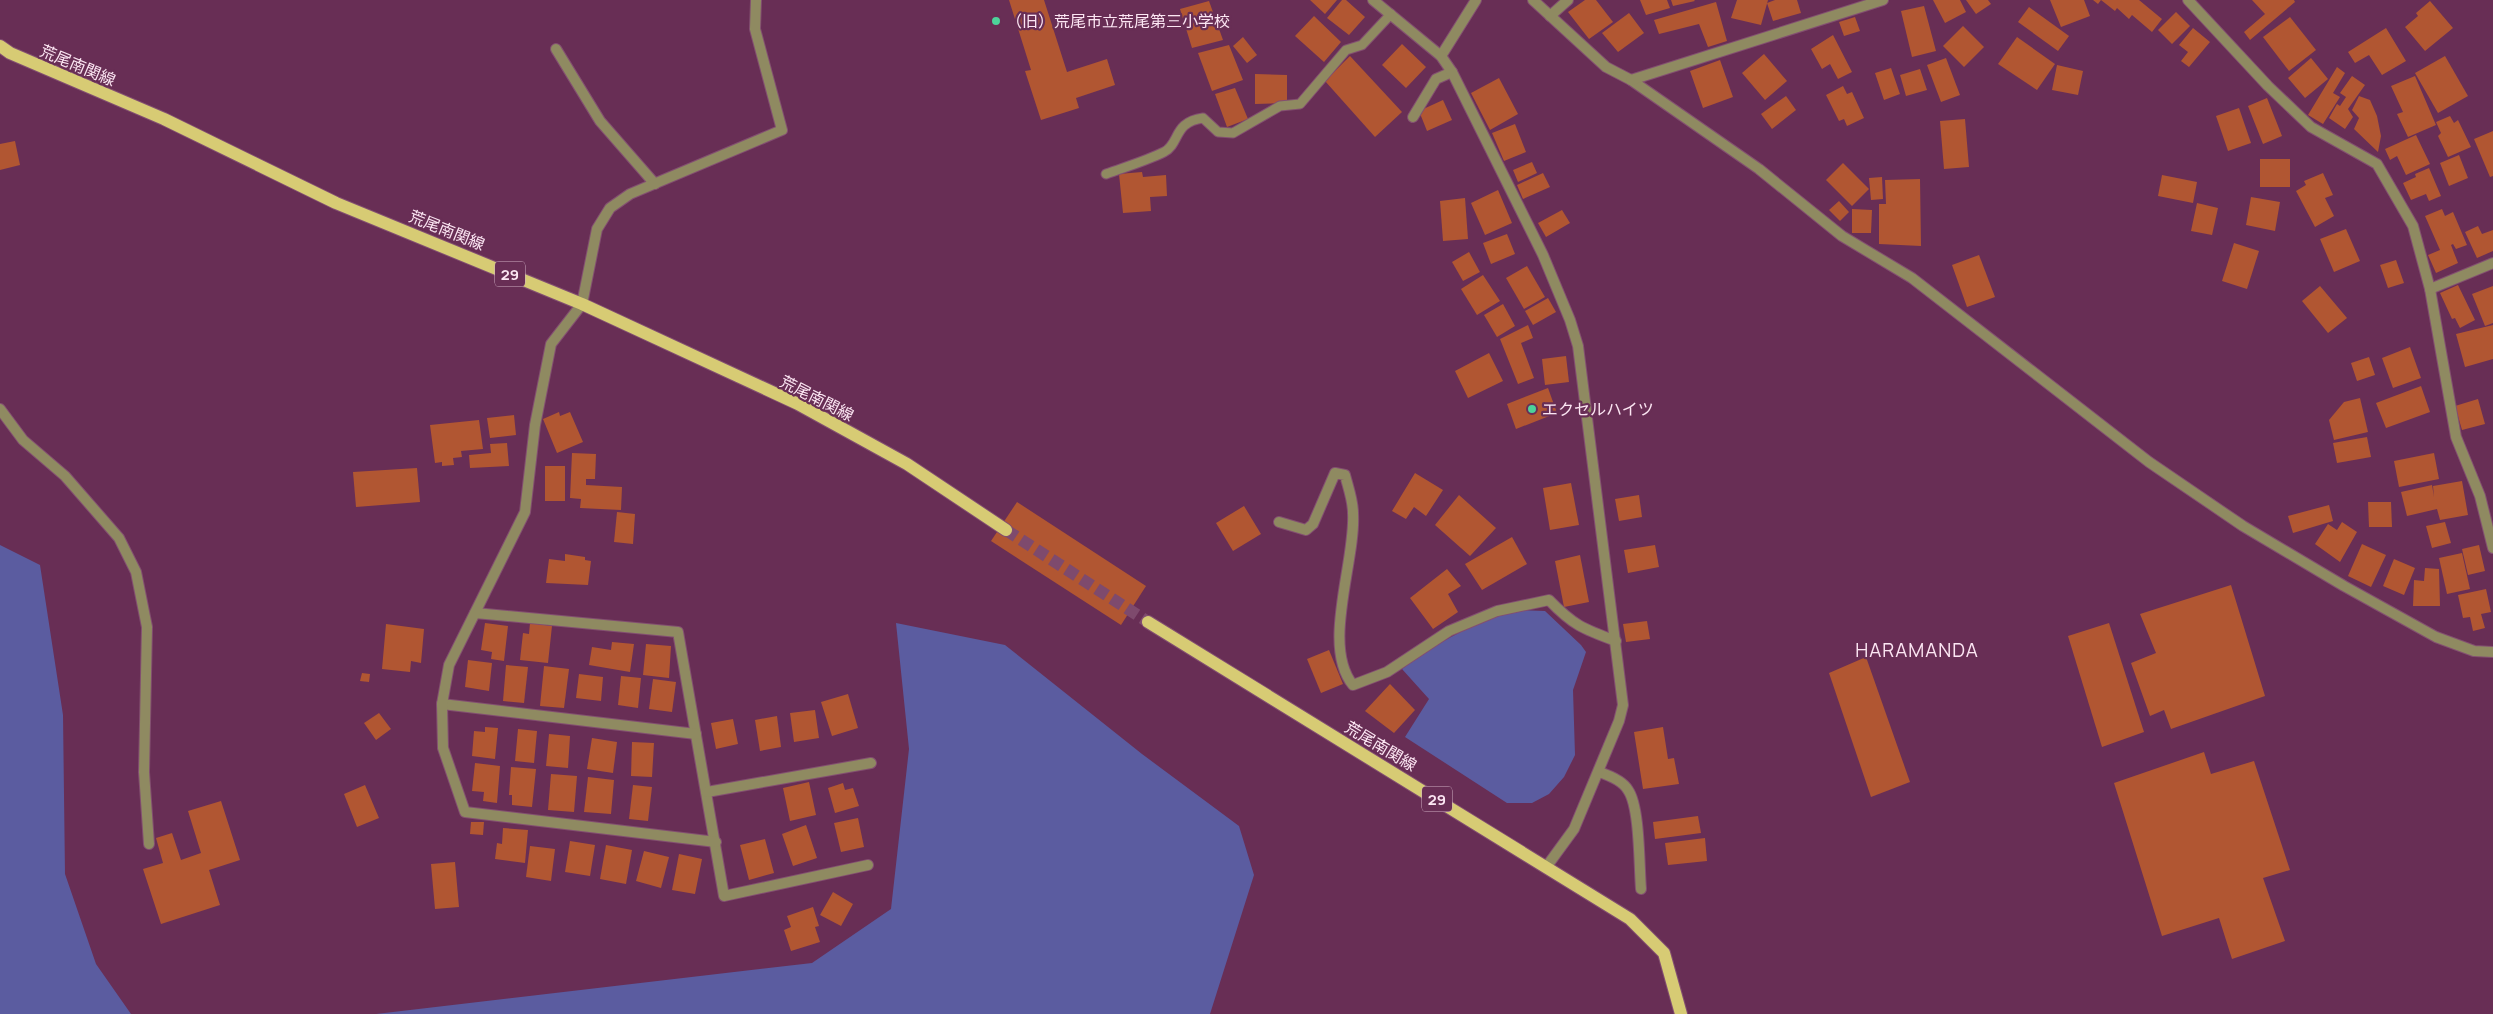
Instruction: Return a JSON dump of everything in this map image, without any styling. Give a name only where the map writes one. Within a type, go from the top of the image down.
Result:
[{"type":"main road","name":"荒尾南関線","points":[[0,46],[10,54],[164,119],[336,204],[582,304],[798,404],[906,464],[1006,530]]},
{"type":"main road","name":"荒尾南関線","points":[[1148,622],[1630,918],[1664,953],[1681,1014]]},
{"type":"street","points":[[716,842],[465,812],[443,748],[442,704],[449,665],[524,512],[536,425],[551,344],[582,304],[597,229],[610,208],[630,194],[782,130],[755,29],[756,0]]},
{"type":"street","points":[[1373,0],[1441,56],[1452,72],[1542,255],[1570,320],[1578,346],[1623,705],[1619,721],[1599,772],[1574,829],[1547,866]]},
{"type":"street","points":[[1441,56],[1476,0]]},
{"type":"street","points":[[1533,0],[1606,67],[1631,80],[1759,169],[1842,236],[1912,278],[2149,462],[2243,526],[2344,586],[2436,637],[2474,651],[2493,652]]},
{"type":"street","points":[[1550,16],[1568,0]]},
{"type":"street","points":[[1631,80],[1883,0]]},
{"type":"street","points":[[2188,0],[2268,86],[2311,127],[2377,164],[2414,226],[2430,289],[2456,437],[2480,496],[2493,548]]},
{"type":"street","points":[[556,49],[600,121],[655,184]]},
{"type":"street","points":[[1413,117],[1436,80],[1452,72]]},
{"type":"street","points":[[2430,289],[2493,262]]},
{"type":"street","points":[[0,409],[23,440],[65,476],[119,538],[136,572],[147,627],[144,772],[149,844]]},
{"type":"street","points":[[1279,522],[1306,530],[1313,524],[1336,473],[1345,475],[1353,513],[1339,649],[1345,676],[1353,685],[1386,672],[1449,631],[1497,611],[1549,600],[1569,620],[1584,629],[1616,641]]},
{"type":"street","points":[[475,613],[678,632],[724,896],[868,865]]},
{"type":"street","points":[[442,704],[696,734]]},
{"type":"street","points":[[706,792],[871,764]]},
{"type":"street","points":[[1599,772],[1609,775],[1627,788],[1635,804],[1642,889]]},
{"type":"lane","points":[[1106,174],[1166,151],[1180,128],[1194,119],[1203,118],[1218,132],[1233,133],[1280,106],[1300,104],[1346,50],[1362,45],[1390,14]]},
{"type":"shaded area","points":[[0,545],[40,565],[63,715],[65,874],[96,964],[131,1014],[0,1014]]},
{"type":"shaded area","points":[[1518,610],[1545,611],[1586,652],[1573,690],[1575,755],[1564,777],[1549,794],[1532,803],[1507,803],[1405,737],[1429,699],[1402,669],[1457,634],[1501,615]]},
{"type":"shaded area","points":[[896,623],[1005,645],[1142,754],[1239,826],[1254,875],[1210,1014],[376,1014],[812,963],[891,909],[909,749]]},
{"type":"building","points":[[1009,0],[1044,0],[1067,72],[1107,59],[1115,85],[1076,98],[1079,108],[1041,120],[1025,71],[1031,70]]},
{"type":"building","points":[[1310,0],[1337,0],[1325,14]]},
{"type":"building","points":[[1342,0],[1346,0],[1365,17],[1349,35],[1327,18]]},
{"type":"building","points":[[1585,0],[1596,0],[1613,22],[1589,39],[1568,12]]},
{"type":"building","points":[[1640,0],[1667,0],[1670,8],[1646,15]]},
{"type":"building","points":[[1671,0],[1694,0],[1695,1],[1673,6]]},
{"type":"building","points":[[1737,0],[1768,0],[1761,25],[1731,18]]},
{"type":"building","points":[[1775,0],[1797,0],[1801,13],[1773,21],[1767,3]]},
{"type":"building","points":[[1933,0],[1960,0],[1966,12],[1945,23]]},
{"type":"building","points":[[1966,0],[1988,0],[1991,4],[1976,14]]},
{"type":"building","points":[[2050,0],[2084,0],[2090,16],[2061,27]]},
{"type":"building","points":[[2093,0],[2101,0],[2098,4]]},
{"type":"building","points":[[2101,0],[2139,0],[2162,19],[2152,32],[2132,15],[2129,19],[2117,8],[2115,11]]},
{"type":"building","points":[[2252,0],[2294,0],[2295,2],[2250,40],[2244,32],[2265,14]]},
{"type":"building","points":[[1209,1],[1223,40],[1192,48],[1180,9]]},
{"type":"building","points":[[2430,1],[2453,28],[2425,51],[2405,27],[2418,16],[2416,13]]},
{"type":"building","points":[[1716,2],[1727,41],[1708,47],[1699,24],[1659,34],[1654,20]]},
{"type":"building","points":[[1924,6],[1936,51],[1912,57],[1901,11]]},
{"type":"building","points":[[2029,7],[2069,36],[2058,51],[2018,22]]},
{"type":"building","points":[[2176,12],[2190,26],[2172,44],[2158,30]]},
{"type":"building","points":[[1629,13],[1644,33],[1618,52],[1602,33]]},
{"type":"building","points":[[1314,16],[1341,42],[1324,62],[1295,36]]},
{"type":"building","points":[[1855,17],[1860,31],[1844,36],[1839,22]]},
{"type":"building","points":[[2290,17],[2316,50],[2289,71],[2263,37]]},
{"type":"building","points":[[1963,26],[1984,47],[1964,67],[1943,46]]},
{"type":"building","points":[[2193,28],[2210,42],[2189,67],[2181,61],[2188,52],[2179,45]]},
{"type":"building","points":[[2386,28],[2406,61],[2382,75],[2369,55],[2355,63],[2348,52]]},
{"type":"building","points":[[1833,35],[1852,72],[1838,79],[1830,64],[1822,69],[1811,49]]},
{"type":"building","points":[[1243,37],[1257,55],[1247,63],[1233,46]]},
{"type":"building","points":[[2017,37],[2055,64],[2037,90],[1998,64]]},
{"type":"building","points":[[1402,44],[1426,67],[1406,88],[1382,65]]},
{"type":"building","points":[[1229,45],[1243,80],[1212,91],[1198,53]]},
{"type":"building","points":[[1764,54],[1787,81],[1765,100],[1742,73]]},
{"type":"building","points":[[1350,56],[1402,112],[1375,137],[1325,81]]},
{"type":"building","points":[[2445,56],[2468,96],[2438,113],[2415,73]]},
{"type":"building","points":[[1946,58],[1960,95],[1941,102],[1927,65]]},
{"type":"building","points":[[2311,58],[2328,79],[2305,98],[2288,78]]},
{"type":"building","points":[[1720,60],[1733,97],[1703,108],[1690,71]]},
{"type":"building","points":[[2057,65],[2083,71],[2078,95],[2052,90]]},
{"type":"building","points":[[2337,67],[2345,73],[2333,93],[2340,97],[2323,124],[2308,115]]},
{"type":"building","points":[[1891,68],[1900,94],[1884,100],[1875,73]]},
{"type":"building","points":[[1920,69],[1927,90],[1906,96],[1900,75]]},
{"type":"building","points":[[1255,74],[1287,75],[1287,103],[1255,104]]},
{"type":"building","points":[[2352,76],[2365,85],[2348,109],[2353,117],[2345,129],[2329,118],[2337,104],[2340,106],[2346,97],[2340,93]]},
{"type":"building","points":[[2415,76],[2436,125],[2408,137],[2397,114],[2403,112],[2391,86]]},
{"type":"building","points":[[1499,78],[1518,114],[1490,130],[1471,93]]},
{"type":"building","points":[[1843,86],[1847,94],[1852,92],[1864,118],[1847,126],[1844,119],[1839,121],[1826,95]]},
{"type":"building","points":[[1235,88],[1248,119],[1227,127],[1215,94]]},
{"type":"building","points":[[1786,96],[1796,110],[1772,129],[1761,114]]},
{"type":"building","points":[[2359,96],[2370,100],[2377,116],[2381,136],[2378,152],[2354,129],[2359,118],[2352,110]]},
{"type":"building","points":[[2267,98],[2282,136],[2263,144],[2248,106]]},
{"type":"building","points":[[1443,100],[1452,120],[1427,131],[1419,111]]},
{"type":"building","points":[[2239,108],[2251,143],[2228,151],[2216,116]]},
{"type":"building","points":[[2450,116],[2454,123],[2458,120],[2471,147],[2448,157],[2438,136],[2441,133],[2436,122]]},
{"type":"building","points":[[1965,119],[1969,167],[1944,169],[1940,121]]},
{"type":"building","points":[[1515,124],[1526,152],[1504,161],[1492,133]]},
{"type":"building","points":[[2493,131],[2493,176],[2490,177],[2474,139]]},
{"type":"building","points":[[2416,135],[2430,164],[2406,175],[2397,156],[2390,160],[2385,149]]},
{"type":"building","points":[[15,141],[20,165],[0,170],[0,144]]},
{"type":"building","points":[[2459,155],[2468,178],[2449,186],[2440,163]]},
{"type":"building","points":[[2260,159],[2290,159],[2290,187],[2260,187]]},
{"type":"building","points":[[1532,162],[1537,173],[1518,182],[1513,170]]},
{"type":"building","points":[[1843,163],[1869,189],[1852,206],[1826,180]]},
{"type":"building","points":[[2429,168],[2441,196],[2429,201],[2426,194],[2411,200],[2403,183],[2416,177],[2415,174]]},
{"type":"building","points":[[1142,172],[1143,177],[1166,175],[1167,196],[1150,197],[1151,211],[1123,213],[1119,174]]},
{"type":"building","points":[[1543,173],[1550,187],[1523,199],[1517,185]]},
{"type":"building","points":[[2323,173],[2333,195],[2325,198],[2334,216],[2315,227],[2296,191],[2306,185],[2304,181]]},
{"type":"building","points":[[2162,175],[2197,182],[2193,203],[2158,196]]},
{"type":"building","points":[[1882,177],[1883,199],[1871,200],[1869,178]]},
{"type":"building","points":[[1920,179],[1921,246],[1879,244],[1879,204],[1886,204],[1885,180]]},
{"type":"building","points":[[1498,190],[1512,223],[1485,235],[1471,203]]},
{"type":"building","points":[[2251,197],[2280,202],[2275,231],[2246,225]]},
{"type":"building","points":[[1465,198],[1468,239],[1443,241],[1440,201]]},
{"type":"building","points":[[1839,201],[1849,212],[1840,221],[1829,210]]},
{"type":"building","points":[[2197,203],[2218,208],[2212,235],[2191,231]]},
{"type":"building","points":[[1852,209],[1872,210],[1871,233],[1852,233]]},
{"type":"building","points":[[2442,209],[2445,216],[2453,212],[2467,245],[2456,249],[2453,244],[2451,245],[2458,263],[2436,273],[2428,255],[2440,250],[2425,216]]},
{"type":"building","points":[[1562,210],[1570,223],[1546,237],[1538,223]]},
{"type":"building","points":[[2478,226],[2482,234],[2493,230],[2493,251],[2477,258],[2465,232]]},
{"type":"building","points":[[2346,229],[2360,261],[2334,272],[2320,239]]},
{"type":"building","points":[[1507,234],[1515,254],[1491,264],[1483,243]]},
{"type":"building","points":[[2234,243],[2259,251],[2247,289],[2222,281]]},
{"type":"building","points":[[1469,252],[1480,272],[1463,281],[1452,262]]},
{"type":"building","points":[[1979,255],[1995,297],[1967,307],[1952,265]]},
{"type":"building","points":[[2396,260],[2404,283],[2388,288],[2380,265]]},
{"type":"building","points":[[1527,266],[1545,297],[1524,309],[1506,278]]},
{"type":"building","points":[[1483,275],[1500,301],[1477,315],[1461,289]]},
{"type":"building","points":[[2458,285],[2475,320],[2460,328],[2455,318],[2452,319],[2440,293]]},
{"type":"building","points":[[2320,286],[2347,318],[2328,333],[2302,301]]},
{"type":"building","points":[[2493,286],[2493,323],[2485,326],[2472,294]]},
{"type":"building","points":[[1548,298],[1556,312],[1533,325],[1525,311]]},
{"type":"building","points":[[1503,304],[1515,326],[1497,337],[1484,315]]},
{"type":"building","points":[[1528,325],[1533,338],[1521,343],[1534,378],[1518,384],[1500,339]]},
{"type":"building","points":[[2493,325],[2493,359],[2465,367],[2456,334]]},
{"type":"building","points":[[2410,347],[2421,378],[2393,388],[2382,358]]},
{"type":"building","points":[[1489,353],[1503,381],[1468,398],[1455,371]]},
{"type":"building","points":[[1566,356],[1569,382],[1545,385],[1542,359]]},
{"type":"building","points":[[2369,357],[2375,375],[2357,381],[2351,363]]},
{"type":"building","points":[[2421,386],[2430,412],[2386,428],[2376,403]]},
{"type":"building","name":"エクセルハイツ","points":[[1548,388],[1557,413],[1516,429],[1507,404]]},
{"type":"building","points":[[2360,398],[2368,432],[2334,440],[2329,420],[2344,402]]},
{"type":"building","points":[[2478,399],[2485,424],[2462,430],[2455,406]]},
{"type":"building","points":[[559,412],[560,416],[570,412],[583,442],[557,453],[543,419]]},
{"type":"building","points":[[514,415],[516,435],[490,438],[487,418]]},
{"type":"building","points":[[479,420],[483,449],[461,451],[462,457],[453,458],[454,465],[442,466],[442,462],[435,463],[430,425]]},
{"type":"building","points":[[2367,437],[2371,457],[2337,463],[2333,443]]},
{"type":"building","points":[[507,443],[509,466],[470,468],[469,455],[491,453],[490,444]]},
{"type":"building","points":[[572,453],[596,454],[595,479],[586,479],[586,485],[622,487],[621,510],[580,508],[581,499],[570,498]]},
{"type":"building","points":[[2434,453],[2439,479],[2399,487],[2394,461]]},
{"type":"building","points":[[545,466],[565,466],[565,501],[545,501]]},
{"type":"building","points":[[417,468],[420,502],[356,507],[353,472]]},
{"type":"building","points":[[1415,473],[1443,490],[1426,516],[1414,507],[1406,519],[1392,511]]},
{"type":"building","points":[[2462,481],[2468,515],[2440,520],[2437,509],[2407,516],[2401,492],[2432,485],[2434,497],[2433,486]]},
{"type":"building","points":[[1571,483],[1579,525],[1550,530],[1543,488]]},
{"type":"building","points":[[1459,495],[1496,528],[1470,556],[1435,525]]},
{"type":"building","points":[[1639,495],[1642,517],[1619,521],[1615,499]]},
{"type":"building","points":[[1017,502],[1146,586],[1121,625],[991,541]]},
{"type":"building","points":[[2368,502],[2391,502],[2392,527],[2369,527]]},
{"type":"building","points":[[2329,505],[2333,521],[2293,533],[2288,516]]},
{"type":"building","points":[[1244,506],[1261,534],[1233,551],[1216,523]]},
{"type":"building","points":[[617,512],[635,514],[633,544],[614,542]]},
{"type":"building","points":[[2342,522],[2357,532],[2340,562],[2315,544],[2328,524],[2337,530]]},
{"type":"building","points":[[2445,522],[2451,543],[2432,548],[2426,526]]},
{"type":"building","points":[[1512,537],[1527,564],[1482,590],[1465,564]]},
{"type":"building","points":[[2362,544],[2386,555],[2371,587],[2348,576]]},
{"type":"building","points":[[1655,545],[1659,567],[1628,573],[1624,550]]},
{"type":"building","points":[[2479,545],[2485,571],[2468,575],[2462,549]]},
{"type":"building","points":[[2462,553],[2470,589],[2447,594],[2439,558]]},
{"type":"building","points":[[565,554],[585,557],[585,560],[591,561],[588,585],[546,583],[549,559],[565,561]]},
{"type":"building","points":[[1580,555],[1589,602],[1564,607],[1555,561]]},
{"type":"building","points":[[2394,559],[2415,568],[2404,595],[2383,586]]},
{"type":"building","points":[[2425,568],[2439,569],[2440,606],[2413,606],[2414,580],[2424,581]]},
{"type":"building","points":[[1447,569],[1461,586],[1448,594],[1458,612],[1433,629],[1410,598]]},
{"type":"building","points":[[2231,585],[2265,696],[2171,729],[2164,710],[2150,716],[2131,663],[2156,653],[2140,614]]},
{"type":"building","points":[[2486,589],[2491,612],[2481,614],[2485,628],[2473,631],[2470,617],[2463,618],[2458,595]]},
{"type":"building","points":[[1647,621],[1650,639],[1626,642],[1623,624]]},
{"type":"building","points":[[485,623],[508,626],[504,661],[491,659],[492,652],[481,650]]},
{"type":"building","points":[[530,623],[552,626],[548,663],[520,660],[523,633],[529,634]]},
{"type":"building","points":[[2109,623],[2144,732],[2102,747],[2068,636]]},
{"type":"building","points":[[386,624],[424,629],[421,663],[411,661],[410,672],[382,669]]},
{"type":"building","points":[[612,642],[634,644],[630,672],[589,665],[592,647],[611,650]]},
{"type":"building","points":[[646,644],[671,646],[669,678],[643,675]]},
{"type":"building","points":[[1329,650],[1343,684],[1321,693],[1307,659]]},
{"type":"building","points":[[1866,657],[1910,782],[1871,797],[1829,673]]},
{"type":"building","points":[[468,660],[492,663],[489,691],[465,687]]},
{"type":"building","points":[[506,665],[528,667],[524,703],[503,701]]},
{"type":"building","points":[[544,666],[569,669],[564,708],[540,706]]},
{"type":"building","points":[[362,673],[370,674],[369,682],[360,681]]},
{"type":"building","points":[[579,674],[603,677],[601,701],[576,698]]},
{"type":"building","points":[[621,676],[641,678],[638,708],[618,705]]},
{"type":"building","points":[[653,679],[676,682],[672,712],[649,709]]},
{"type":"building","points":[[1390,684],[1415,710],[1394,733],[1365,711]]},
{"type":"building","points":[[848,694],[858,728],[832,736],[821,702]]},
{"type":"building","points":[[815,710],[819,738],[794,742],[790,713]]},
{"type":"building","points":[[379,713],[391,729],[376,740],[364,723]]},
{"type":"building","points":[[777,716],[781,747],[760,751],[755,720]]},
{"type":"building","points":[[733,719],[738,744],[716,749],[711,723]]},
{"type":"building","points":[[485,727],[498,728],[495,759],[472,756],[474,731],[485,732]]},
{"type":"building","points":[[1663,727],[1668,759],[1674,758],[1679,784],[1643,789],[1634,732]]},
{"type":"building","points":[[518,729],[537,731],[534,763],[515,761]]},
{"type":"building","points":[[549,734],[570,736],[568,768],[546,766]]},
{"type":"building","points":[[592,738],[617,742],[613,773],[587,769]]},
{"type":"building","points":[[632,742],[654,743],[652,777],[631,776]]},
{"type":"building","points":[[2204,752],[2211,774],[2254,761],[2290,870],[2263,878],[2285,941],[2232,959],[2219,918],[2162,936],[2114,783]]},
{"type":"building","points":[[475,763],[500,766],[497,803],[483,801],[484,792],[472,791]]},
{"type":"building","points":[[511,767],[536,769],[532,807],[512,805],[512,795],[509,795]]},
{"type":"building","points":[[551,774],[577,776],[574,812],[548,810]]},
{"type":"building","points":[[588,777],[614,780],[611,814],[584,812]]},
{"type":"building","points":[[809,782],[816,815],[790,821],[783,788]]},
{"type":"building","points":[[843,783],[845,790],[853,788],[859,806],[835,813],[828,788]]},
{"type":"building","points":[[365,785],[379,818],[357,827],[344,794]]},
{"type":"building","points":[[633,785],[652,787],[648,821],[629,819]]},
{"type":"building","points":[[221,801],[240,860],[209,870],[220,905],[161,924],[143,869],[163,863],[156,838],[172,833],[181,860],[201,853],[188,811]]},
{"type":"building","points":[[1698,816],[1701,833],[1655,839],[1653,822]]},
{"type":"building","points":[[858,818],[864,847],[841,852],[834,823]]},
{"type":"building","points":[[471,822],[484,822],[483,835],[470,834]]},
{"type":"building","points":[[806,825],[817,858],[793,866],[782,834]]},
{"type":"building","points":[[503,828],[528,830],[525,863],[495,859],[497,843],[502,844]]},
{"type":"building","points":[[1705,838],[1707,861],[1668,865],[1665,843]]},
{"type":"building","points":[[765,839],[774,873],[749,880],[740,845]]},
{"type":"building","points":[[570,841],[595,845],[590,876],[565,872]]},
{"type":"building","points":[[606,845],[632,850],[626,884],[600,879]]},
{"type":"building","points":[[530,846],[555,849],[551,881],[526,877]]},
{"type":"building","points":[[644,851],[669,857],[661,888],[636,881]]},
{"type":"building","points":[[679,854],[702,859],[695,894],[672,890]]},
{"type":"building","points":[[455,862],[459,907],[435,909],[431,864]]},
{"type":"building","points":[[833,892],[853,904],[841,926],[820,915]]},
{"type":"building","points":[[813,907],[819,926],[815,927],[820,942],[791,951],[784,930],[791,927],[787,916]]},
{"type":"tunnel","points":[[1006,530],[1148,622]]},
{"type":"place","name":"（旧）荒尾市立荒尾第三小学校","points":[[996,21]]},
{"type":"place","name":"エクセルハイツ","points":[[1532,409]]},
{"type":"district","name":"HARAMANDA","points":[[1917,650]]}]
